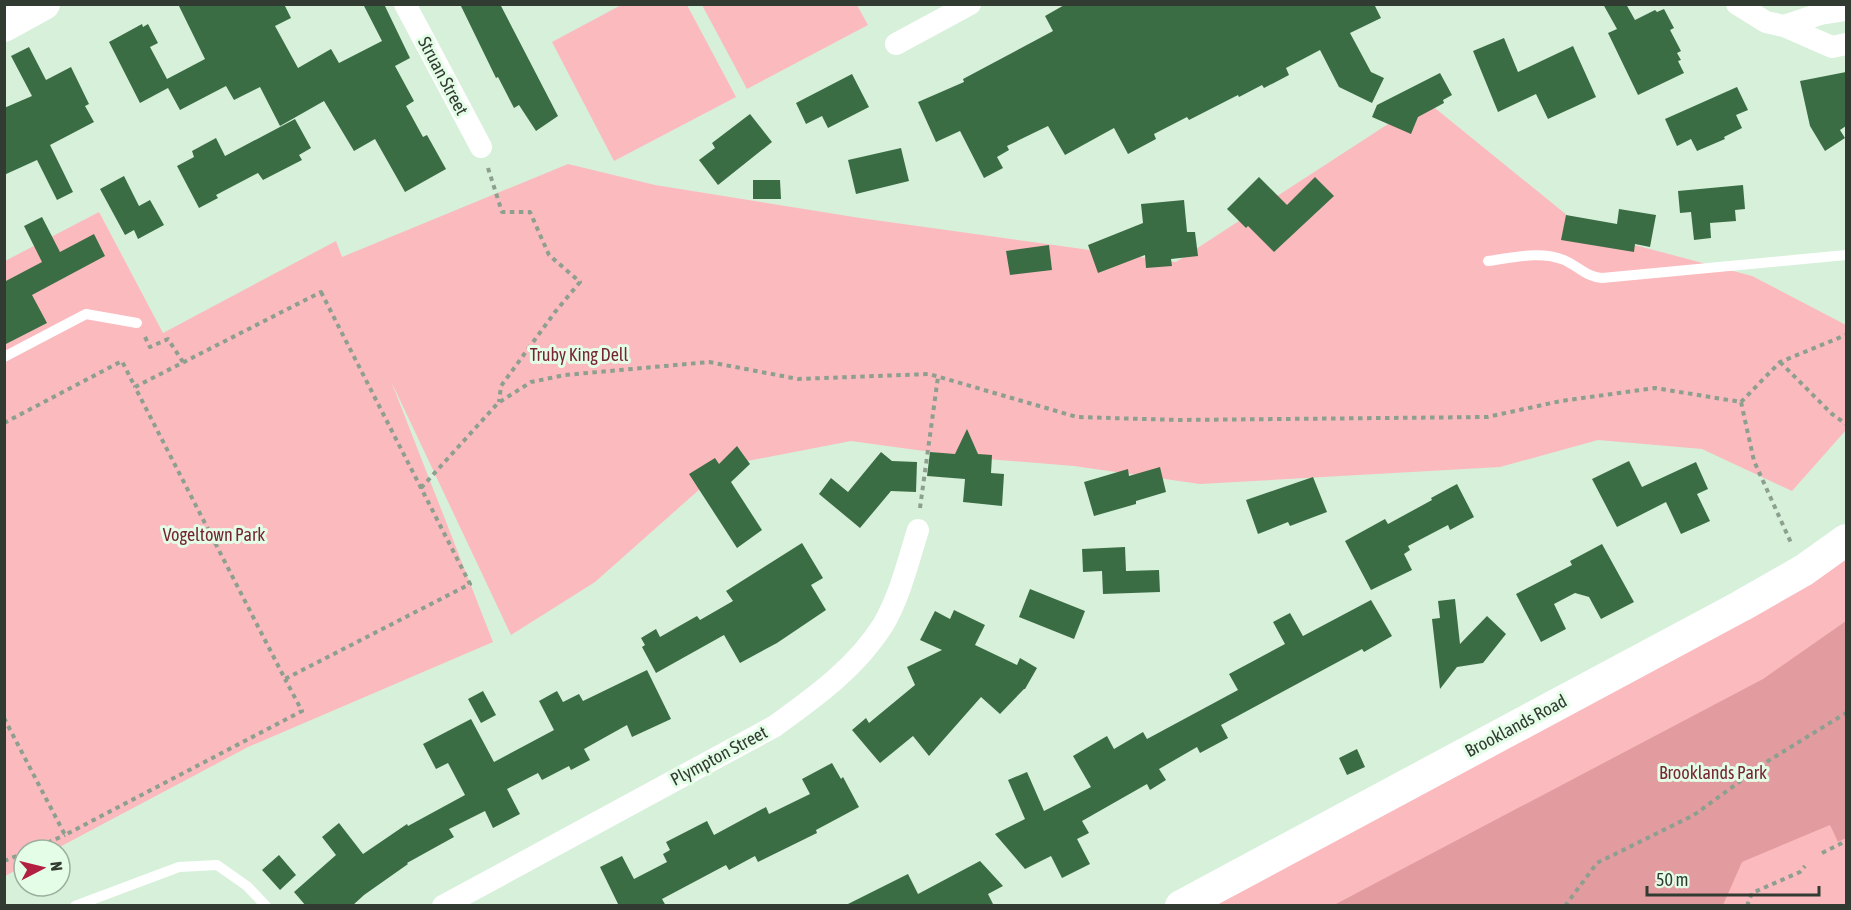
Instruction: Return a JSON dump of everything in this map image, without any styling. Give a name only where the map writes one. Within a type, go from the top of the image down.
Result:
[{"type":"street","points":[[4,26],[44,4]]},
{"type":"street","name":"Struan Street","points":[[405,4],[481,147]]},
{"type":"street","points":[[896,44],[970,4]]},
{"type":"street","points":[[1737,4],[1766,22],[1784,26],[1832,47],[1846,44]]},
{"type":"street","points":[[1784,26],[1820,14],[1846,10]]},
{"type":"street","name":"Plympton Street","points":[[443,906],[775,726],[815,697],[851,666],[883,625],[902,583],[918,530]]},
{"type":"street","name":"Brooklands Road","points":[[1181,906],[1741,606],[1804,570],[1846,540]]},
{"type":"lane","points":[[1488,261],[1544,255],[1564,260],[1590,276],[1602,278],[1846,255]]},
{"type":"lane","points":[[4,357],[86,314],[137,323]]},
{"type":"lane","points":[[75,906],[179,867],[217,865],[247,886],[266,906]]},
{"type":"path","points":[[481,147],[502,212],[530,212],[549,255],[580,282],[501,386],[498,403]]},
{"type":"path","points":[[135,387],[321,292],[470,584],[285,679]]},
{"type":"path","points":[[137,323],[150,347],[168,339],[183,362]]},
{"type":"path","points":[[1741,402],[1780,362],[1846,335]]},
{"type":"path","points":[[4,423],[122,361],[302,711],[58,838]]},
{"type":"path","points":[[421,488],[498,403],[531,382],[565,375],[709,362],[798,379],[929,374],[1077,417],[1178,420],[1487,417],[1561,401],[1655,388],[1741,402]]},
{"type":"path","points":[[1780,362],[1832,414],[1846,424]]},
{"type":"path","points":[[918,530],[938,376]]},
{"type":"path","points":[[1741,402],[1754,461],[1804,570]]},
{"type":"path","points":[[1564,906],[1597,863],[1694,815],[1768,761],[1846,713]]},
{"type":"path","points":[[4,718],[65,835]]},
{"type":"path","points":[[1822,853],[1846,841]]},
{"type":"path","points":[[1747,906],[1752,893],[1800,872],[1805,866]]},
{"type":"green space","points":[[623,4],[687,5],[736,97],[614,161],[552,42]]},
{"type":"green space","points":[[702,5],[857,5],[868,25],[747,89]]},
{"type":"green space","name":"Truby King Dell","points":[[1425,100],[1589,233],[1752,276],[1846,325],[1846,430],[1792,491],[1702,449],[1598,440],[1500,467],[1200,484],[1074,466],[975,458],[851,441],[727,465],[595,582],[511,635],[391,381],[493,642],[248,747],[72,840],[72,838],[12,838],[12,872],[5,876],[5,261],[99,212],[163,333],[336,241],[342,257],[568,164],[655,185],[860,218],[1176,262]]},
{"type":"green space","name":"Brooklands Park","points":[[1846,550],[1846,905],[1175,906]]},
{"type":"green space","points":[[1846,621],[1846,838],[1838,842],[1830,825],[1742,862],[1723,905],[1334,905],[1763,679]]},
{"type":"building","points":[[178,4],[284,4],[291,18],[275,26],[298,68],[331,49],[339,63],[382,41],[363,4],[384,4],[410,58],[395,66],[414,101],[406,106],[423,137],[427,135],[446,169],[405,192],[375,139],[354,151],[324,101],[280,126],[260,87],[234,100],[226,86],[180,110],[168,88],[140,103],[109,42],[142,24],[143,27],[148,24],[158,43],[150,47],[167,79],[205,59]]},
{"type":"building","points":[[460,4],[500,4],[558,116],[536,131],[519,105],[514,108],[498,77],[496,78]]},
{"type":"building","points":[[1066,4],[1374,4],[1381,18],[1350,33],[1371,72],[1384,78],[1372,103],[1339,87],[1320,50],[1286,68],[1289,75],[1264,88],[1262,85],[1239,97],[1238,95],[1189,120],[1187,117],[1154,134],[1156,139],[1128,154],[1114,128],[1065,155],[1048,126],[1007,146],[1009,150],[997,157],[1003,168],[984,178],[960,131],[936,142],[918,102],[964,82],[963,79],[1053,31],[1045,16]]},
{"type":"building","points":[[1603,4],[1626,4],[1635,20],[1655,10],[1657,12],[1664,9],[1674,28],[1670,30],[1681,51],[1677,53],[1681,60],[1678,61],[1684,73],[1638,95],[1608,33],[1617,29]]},
{"type":"building","points":[[1504,38],[1518,72],[1573,46],[1596,97],[1548,119],[1536,94],[1498,112],[1473,51]]},
{"type":"building","points":[[29,47],[46,80],[71,67],[89,104],[85,106],[94,122],[50,145],[73,192],[57,200],[37,160],[4,175],[4,108],[32,96],[11,56]]},
{"type":"building","points":[[1846,72],[1846,126],[1840,130],[1845,138],[1825,151],[1810,126],[1800,81]]},
{"type":"building","points":[[1440,73],[1452,95],[1443,100],[1444,103],[1418,117],[1411,134],[1372,117],[1377,105]]},
{"type":"building","points":[[852,74],[869,107],[828,128],[822,116],[806,124],[796,103]]},
{"type":"building","points":[[1737,87],[1748,110],[1736,115],[1742,128],[1724,137],[1725,139],[1697,151],[1691,139],[1677,146],[1665,119]]},
{"type":"building","points":[[750,114],[772,142],[718,185],[699,160],[715,148],[712,143]]},
{"type":"building","points":[[295,119],[311,148],[299,155],[302,160],[263,180],[258,173],[216,195],[218,198],[199,208],[177,166],[194,157],[192,151],[216,138],[225,156]]},
{"type":"building","points":[[901,148],[909,181],[856,194],[848,160]]},
{"type":"building","points":[[124,176],[139,206],[150,200],[164,225],[138,239],[134,230],[125,235],[100,189]]},
{"type":"building","points":[[1259,177],[1287,205],[1315,177],[1334,196],[1274,252],[1227,209]]},
{"type":"building","points":[[753,180],[780,180],[781,199],[753,199]]},
{"type":"building","points":[[1743,185],[1745,209],[1735,210],[1736,221],[1710,223],[1711,238],[1694,240],[1691,212],[1680,213],[1678,191]]},
{"type":"building","points":[[1184,200],[1187,232],[1195,232],[1198,256],[1171,259],[1172,266],[1146,268],[1145,255],[1098,273],[1088,245],[1143,223],[1141,204]]},
{"type":"building","points":[[1619,209],[1656,215],[1650,247],[1635,244],[1634,252],[1561,240],[1566,215],[1617,224]]},
{"type":"building","points":[[42,217],[60,252],[94,234],[105,256],[32,295],[47,323],[4,345],[4,282],[42,262],[24,226]]},
{"type":"building","points":[[1049,245],[1052,270],[1010,275],[1006,251]]},
{"type":"building","points":[[967,429],[978,454],[992,455],[991,473],[1004,474],[1002,506],[963,502],[965,479],[927,476],[930,452],[955,454]]},
{"type":"building","points":[[737,446],[750,464],[731,482],[762,530],[737,548],[689,474],[715,458],[719,464]]},
{"type":"building","points":[[881,452],[892,461],[917,462],[916,492],[891,491],[860,528],[819,494],[831,478],[848,492]]},
{"type":"building","points":[[1629,461],[1642,487],[1696,462],[1708,489],[1697,494],[1710,521],[1681,534],[1666,502],[1617,527],[1592,479]]},
{"type":"building","points":[[1160,467],[1166,492],[1136,501],[1136,504],[1094,516],[1084,482],[1128,469],[1129,476]]},
{"type":"building","points":[[1313,477],[1327,512],[1290,526],[1288,522],[1258,534],[1246,500]]},
{"type":"building","points":[[1457,484],[1474,517],[1450,530],[1448,525],[1408,546],[1410,550],[1404,554],[1412,570],[1371,590],[1345,541],[1385,519],[1388,524]]},
{"type":"building","points":[[802,543],[823,578],[811,585],[826,610],[777,643],[740,663],[724,635],[656,673],[642,647],[645,645],[641,638],[656,629],[660,637],[697,616],[700,620],[733,601],[726,591]]},
{"type":"building","points":[[1602,544],[1634,602],[1601,619],[1589,597],[1575,593],[1554,604],[1566,629],[1541,642],[1516,594],[1572,565],[1570,561]]},
{"type":"building","points":[[1125,547],[1126,571],[1159,570],[1160,592],[1103,594],[1102,571],[1083,572],[1082,549]]},
{"type":"building","points":[[1030,589],[1085,611],[1074,639],[1019,617]]},
{"type":"building","points":[[1455,599],[1460,644],[1487,616],[1506,634],[1483,663],[1457,667],[1440,689],[1432,619],[1440,618],[1438,601]]},
{"type":"building","points":[[1371,600],[1392,636],[1364,652],[1362,649],[1221,725],[1228,738],[1200,753],[1197,747],[1159,769],[1166,780],[1150,790],[1147,784],[1082,821],[1089,833],[1077,839],[1090,864],[1062,878],[1051,856],[1025,869],[995,834],[1025,819],[1008,780],[1027,772],[1044,811],[1091,787],[1073,756],[1107,736],[1114,749],[1143,732],[1147,739],[1238,690],[1229,674],[1285,644],[1273,622],[1290,613],[1303,636]]},
{"type":"building","points":[[954,610],[985,625],[975,645],[1017,665],[1020,658],[1037,668],[1025,689],[1000,714],[981,697],[929,756],[913,736],[880,763],[852,730],[866,718],[869,723],[915,685],[907,667],[942,650],[920,640],[935,611],[950,619]]},
{"type":"building","points":[[647,670],[671,719],[632,737],[627,725],[584,749],[590,760],[571,770],[569,766],[542,780],[538,773],[507,789],[520,814],[493,828],[485,811],[449,829],[454,837],[407,863],[352,906],[306,906],[294,892],[336,855],[322,837],[339,823],[363,854],[407,824],[408,826],[465,795],[448,763],[436,769],[423,744],[471,719],[494,762],[554,730],[539,701],[557,691],[563,702],[579,694],[583,701]]},
{"type":"building","points":[[483,691],[496,715],[481,723],[468,699]]},
{"type":"building","points":[[1357,749],[1365,767],[1347,775],[1339,758]]},
{"type":"building","points":[[832,763],[841,779],[843,777],[859,807],[816,830],[817,833],[758,862],[755,856],[729,870],[726,865],[662,899],[666,906],[619,906],[600,867],[622,856],[634,879],[667,862],[663,854],[670,850],[666,842],[707,821],[714,835],[766,807],[769,814],[810,794],[802,779]]},
{"type":"building","points":[[279,855],[296,875],[280,890],[262,870]]},
{"type":"building","points":[[980,861],[1003,886],[988,894],[994,906],[844,906],[908,874],[918,894]]},
{"type":"park label","name":"Vogeltown Park","points":[[214,535]]}]
